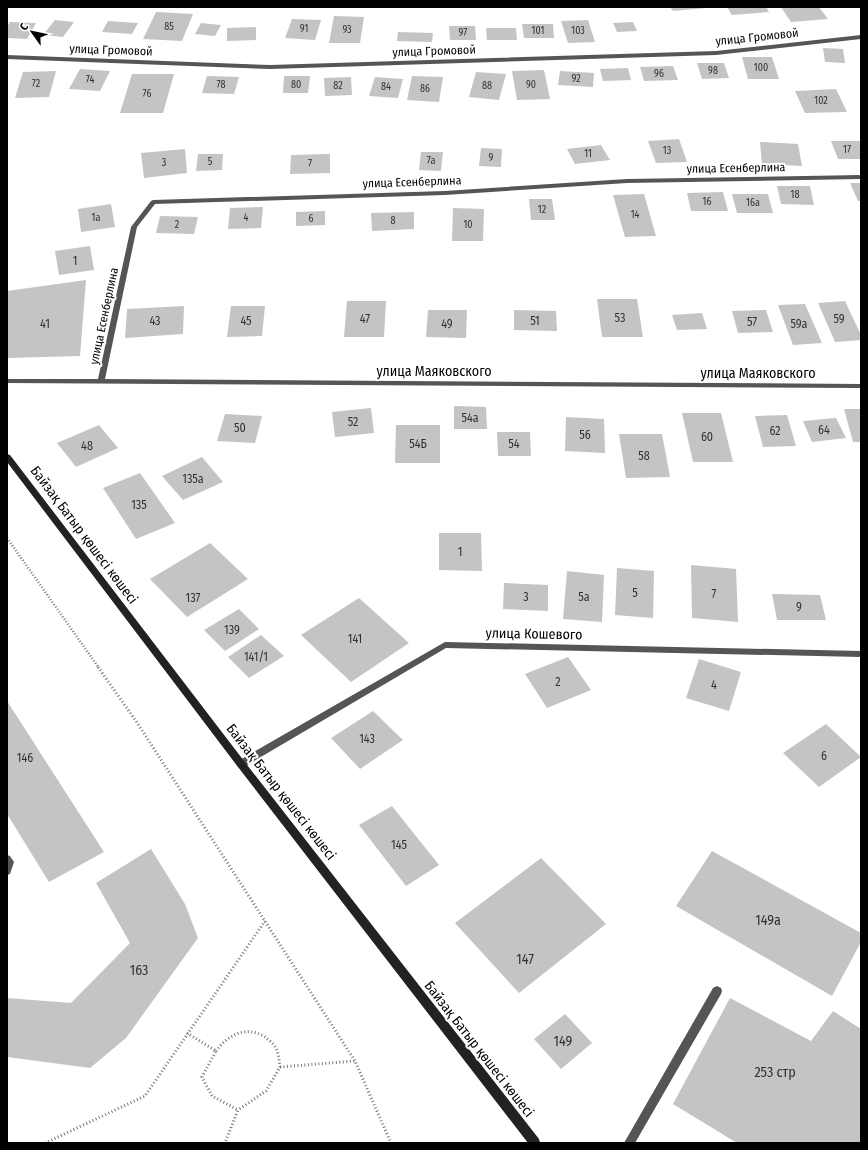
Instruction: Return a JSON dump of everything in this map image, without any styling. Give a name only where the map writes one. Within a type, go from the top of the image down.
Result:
[{"type":"main road","name":"Байзақ Батыр қөшесі көшесі","points":[[7,457],[241,764],[535,1143]]},
{"type":"street","name":"улица Громовой","points":[[7,57],[270,67],[716,53],[861,37]]},
{"type":"street","name":"улица Есенберлина","points":[[101,382],[134,227],[153,202],[445,193],[627,181],[861,177]]},
{"type":"street","name":"улица Маяковского","points":[[7,381],[861,386]]},
{"type":"street","name":"улица Кошевого","points":[[241,764],[445,645],[860,655]]},
{"type":"street","points":[[7,859],[9,862],[7,871]]},
{"type":"street","points":[[629,1143],[717,991]]},
{"type":"path","points":[[7,538],[138,724],[355,1061],[390,1143]]},
{"type":"path","points":[[45,1143],[145,1096],[186,1033],[265,921]]},
{"type":"path","points":[[225,1143],[238,1110],[266,1091],[280,1067],[275,1046],[257,1032],[235,1032],[221,1042],[202,1077],[212,1096],[238,1110]]},
{"type":"path","points":[[186,1033],[216,1051]]},
{"type":"path","points":[[280,1067],[355,1061]]},
{"type":"building","points":[[670,7],[706,7],[706,8],[673,11]]},
{"type":"building","points":[[727,7],[766,7],[769,12],[732,15]]},
{"type":"building","points":[[781,7],[819,7],[828,19],[791,22]]},
{"type":"building","points":[[156,12],[193,14],[182,41],[143,39]]},
{"type":"building","points":[[334,16],[364,17],[360,43],[329,43]]},
{"type":"building","points":[[292,19],[321,20],[315,40],[285,38]]},
{"type":"building","points":[[55,20],[74,22],[63,37],[43,35]]},
{"type":"building","points":[[588,20],[595,42],[568,43],[561,21]]},
{"type":"building","points":[[108,21],[138,23],[132,34],[102,32]]},
{"type":"building","points":[[10,22],[36,23],[27,39],[7,38],[7,27]]},
{"type":"building","points":[[633,22],[637,31],[617,32],[613,23]]},
{"type":"building","points":[[201,23],[221,25],[215,36],[195,34]]},
{"type":"building","points":[[522,24],[553,24],[554,38],[524,38]]},
{"type":"building","points":[[449,26],[475,26],[476,40],[450,40]]},
{"type":"building","points":[[256,27],[256,40],[227,41],[227,28]]},
{"type":"building","points":[[486,28],[516,28],[517,40],[487,40]]},
{"type":"building","points":[[398,32],[433,33],[432,42],[397,41]]},
{"type":"building","points":[[823,48],[843,49],[845,63],[825,62]]},
{"type":"building","points":[[742,57],[772,57],[779,79],[748,79]]},
{"type":"building","points":[[697,63],[724,63],[729,78],[702,79]]},
{"type":"building","points":[[673,66],[678,80],[644,81],[640,67]]},
{"type":"building","points":[[628,68],[631,80],[603,81],[600,69]]},
{"type":"building","points":[[80,69],[110,71],[100,91],[69,89]]},
{"type":"building","points":[[544,70],[550,99],[517,100],[512,71]]},
{"type":"building","points":[[56,71],[49,97],[15,98],[23,72]]},
{"type":"building","points":[[560,71],[594,73],[593,87],[558,85]]},
{"type":"building","points":[[476,72],[506,74],[499,100],[469,97]]},
{"type":"building","points":[[132,74],[174,74],[163,113],[120,113]]},
{"type":"building","points":[[207,76],[239,77],[234,94],[202,93]]},
{"type":"building","points":[[284,76],[310,76],[308,93],[283,93]]},
{"type":"building","points":[[412,76],[443,77],[439,102],[407,100]]},
{"type":"building","points":[[351,77],[352,95],[325,96],[324,78]]},
{"type":"building","points":[[375,77],[403,79],[398,98],[369,96]]},
{"type":"building","points":[[836,89],[847,112],[805,113],[795,91]]},
{"type":"building","points":[[679,139],[687,162],[656,163],[648,141]]},
{"type":"building","points":[[831,141],[861,141],[861,159],[838,159]]},
{"type":"building","points":[[760,142],[798,144],[802,166],[762,164]]},
{"type":"building","points":[[601,145],[610,160],[575,164],[567,149]]},
{"type":"building","points":[[481,148],[502,149],[501,167],[479,166]]},
{"type":"building","points":[[185,149],[187,173],[144,178],[141,153]]},
{"type":"building","points":[[421,152],[443,152],[441,171],[419,170]]},
{"type":"building","points":[[198,154],[223,154],[222,170],[196,171]]},
{"type":"building","points":[[330,154],[330,173],[290,174],[291,155]]},
{"type":"building","points":[[850,183],[861,183],[861,201],[858,201]]},
{"type":"building","points":[[777,186],[810,186],[814,205],[781,204]]},
{"type":"building","points":[[723,192],[728,211],[691,211],[687,193]]},
{"type":"building","points":[[644,194],[656,236],[625,237],[613,195]]},
{"type":"building","points":[[732,194],[768,194],[773,213],[737,213]]},
{"type":"building","points":[[529,199],[552,199],[555,220],[531,220]]},
{"type":"building","points":[[111,204],[115,227],[81,232],[78,209]]},
{"type":"building","points":[[263,207],[261,228],[228,229],[230,208]]},
{"type":"building","points":[[453,208],[484,209],[483,241],[452,241]]},
{"type":"building","points":[[325,211],[325,225],[296,226],[296,212]]},
{"type":"building","points":[[414,212],[414,229],[372,231],[371,213]]},
{"type":"building","points":[[160,216],[198,217],[194,234],[156,233]]},
{"type":"building","points":[[90,246],[94,270],[59,275],[55,251]]},
{"type":"building","points":[[86,280],[80,356],[7,358],[7,291]]},
{"type":"building","points":[[597,299],[637,299],[643,337],[602,337]]},
{"type":"building","points":[[347,301],[386,301],[384,337],[344,337]]},
{"type":"building","points":[[845,301],[861,335],[861,340],[835,342],[818,303]]},
{"type":"building","points":[[805,304],[822,343],[793,345],[778,305]]},
{"type":"building","points":[[184,306],[183,334],[125,338],[127,309]]},
{"type":"building","points":[[231,306],[265,306],[262,336],[227,337]]},
{"type":"building","points":[[428,310],[467,310],[466,338],[426,337]]},
{"type":"building","points":[[514,310],[556,311],[557,331],[514,330]]},
{"type":"building","points":[[766,310],[773,332],[738,333],[732,311]]},
{"type":"building","points":[[702,313],[707,329],[677,330],[672,315]]},
{"type":"building","points":[[454,406],[486,407],[487,429],[454,429]]},
{"type":"building","points":[[371,408],[374,433],[335,437],[332,412]]},
{"type":"building","points":[[844,409],[861,409],[861,442],[853,442]]},
{"type":"building","points":[[682,413],[721,413],[733,462],[693,462]]},
{"type":"building","points":[[225,414],[262,416],[255,443],[217,441]]},
{"type":"building","points":[[787,415],[796,446],[763,447],[755,416]]},
{"type":"building","points":[[566,417],[604,419],[605,453],[565,451]]},
{"type":"building","points":[[836,418],[846,438],[812,442],[803,421]]},
{"type":"building","points":[[99,425],[118,448],[76,467],[57,443]]},
{"type":"building","points":[[396,425],[440,425],[440,463],[395,463]]},
{"type":"building","points":[[497,432],[530,432],[531,456],[498,456]]},
{"type":"building","points":[[619,434],[662,434],[670,477],[626,478]]},
{"type":"building","points":[[202,457],[223,482],[183,500],[162,476]]},
{"type":"building","points":[[140,473],[175,523],[136,539],[103,488]]},
{"type":"building","points":[[439,533],[481,533],[482,571],[439,570]]},
{"type":"building","points":[[210,543],[248,579],[187,617],[150,579]]},
{"type":"building","points":[[691,565],[736,569],[738,622],[692,618]]},
{"type":"building","points":[[617,568],[654,571],[653,618],[615,615]]},
{"type":"building","points":[[567,571],[604,575],[602,622],[563,619]]},
{"type":"building","points":[[504,583],[548,585],[548,611],[503,609]]},
{"type":"building","points":[[772,594],[820,595],[826,620],[777,620]]},
{"type":"building","points":[[359,598],[409,643],[351,682],[301,635]]},
{"type":"building","points":[[239,609],[259,629],[225,651],[204,630]]},
{"type":"building","points":[[261,635],[284,656],[249,678],[228,657]]},
{"type":"building","points":[[568,657],[591,690],[547,708],[525,674]]},
{"type":"building","points":[[699,659],[741,672],[729,711],[686,698]]},
{"type":"building","points":[[7,701],[104,852],[49,882],[7,814]]},
{"type":"building","points":[[373,711],[403,740],[360,769],[331,738]]},
{"type":"building","points":[[826,724],[861,757],[819,787],[783,753]]},
{"type":"building","points":[[392,806],[439,865],[406,886],[359,825]]},
{"type":"building","points":[[151,849],[185,904],[198,938],[126,1038],[90,1068],[7,1057],[7,998],[71,1003],[130,943],[96,883]]},
{"type":"building","points":[[712,851],[861,933],[861,942],[832,996],[676,906]]},
{"type":"building","points":[[541,858],[606,924],[519,993],[455,923]]},
{"type":"building","points":[[730,998],[811,1041],[833,1011],[861,1029],[861,1143],[737,1143],[673,1104]]},
{"type":"building","points":[[565,1014],[592,1043],[561,1069],[534,1039]]}]
